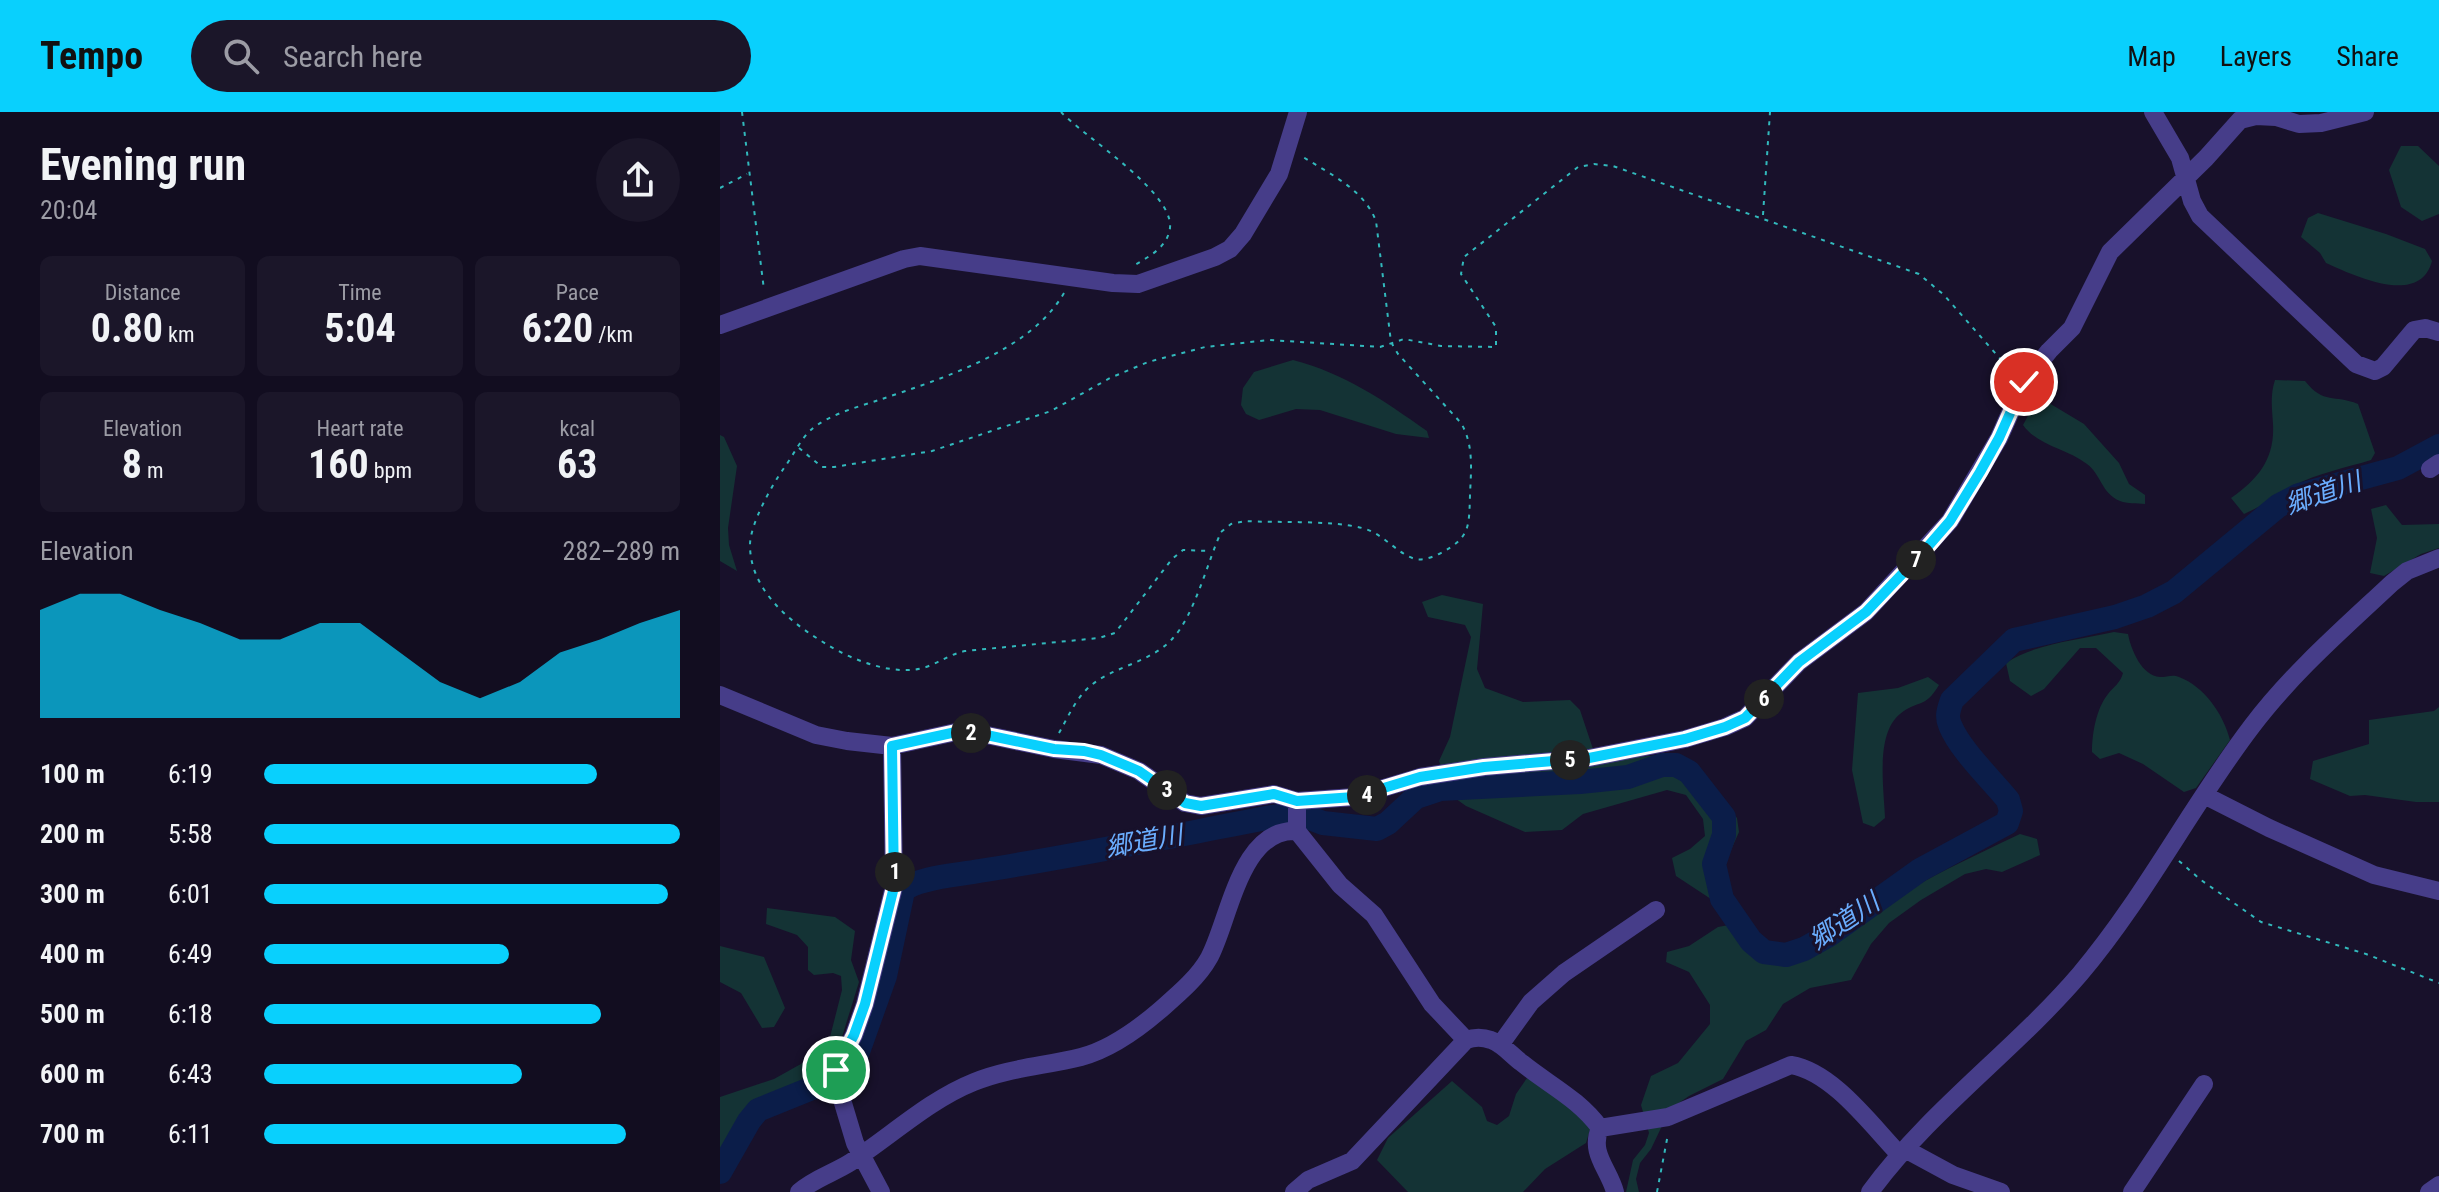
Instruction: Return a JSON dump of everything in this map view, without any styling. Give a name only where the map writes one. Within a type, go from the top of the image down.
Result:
[{"type":"street","points":[[720,325],[920,256],[1138,284],[1215,257],[1230,249],[1243,234],[1279,174],[1298,112]]},
{"type":"street","points":[[2153,112],[2180,158],[2192,201],[2200,216],[2356,364],[2375,371],[2383,367],[2414,330],[2425,328],[2439,332]]},
{"type":"street","points":[[799,1192],[811,1181],[860,1155],[972,1082],[1083,1056],[1101,1049],[1158,1012],[1207,962],[1244,866],[1276,834],[1287,830],[1297,816],[1420,777],[1484,767],[1589,758],[1685,739],[1745,718],[1799,662],[1866,612],[1950,521],[1999,438],[2024,382],[2072,328],[2110,252],[2240,120],[2256,116],[2276,117],[2299,124],[2321,123],[2365,112]]},
{"type":"street","points":[[1870,1192],[1902,1152],[2078,976],[2131,909],[2254,724],[2343,629],[2407,571],[2439,558]]},
{"type":"street","points":[[720,695],[816,735],[892,746],[956,732],[977,733],[1101,755],[1139,771],[1185,803],[1217,806],[1274,794],[1297,816],[1340,885],[1374,915],[1432,1004],[1466,1040]]},
{"type":"street","points":[[881,1192],[860,1155],[836,1079],[839,1060],[854,1035],[865,1004],[894,887],[892,746]]},
{"type":"street","points":[[2204,795],[2374,875],[2439,891]]},
{"type":"street","points":[[1500,1045],[1531,1002],[1542,992],[1564,973],[1656,910]]},
{"type":"street","points":[[1294,1192],[1308,1180],[1352,1161],[1466,1040],[1475,1037],[1490,1039],[1500,1045],[1565,1092],[1590,1114],[1600,1128]]},
{"type":"street","points":[[1600,1128],[1668,1117],[1791,1065],[1807,1068],[1848,1099],[1902,1152],[2001,1192]]},
{"type":"street","points":[[2132,1192],[2204,1084]]},
{"type":"street","points":[[1600,1128],[1596,1138],[1597,1151],[1615,1192]]},
{"type":"street","points":[[2429,1192],[2439,1185]]},
{"type":"path","points":[[742,112],[766,307]]},
{"type":"path","points":[[1061,112],[1121,161],[1165,209],[1169,219],[1166,239],[1158,251],[1123,272],[1113,283]]},
{"type":"path","points":[[1763,217],[1770,112]]},
{"type":"path","points":[[1054,749],[1055,741],[1077,700],[1091,685],[1158,651],[1173,639],[1183,625],[1221,532],[1231,524],[1245,521],[1363,528],[1382,536],[1417,560],[1430,558],[1457,545],[1465,537],[1470,521],[1471,466],[1467,433],[1391,342],[1376,221],[1370,206],[1358,193],[1298,154],[1288,151]]},
{"type":"path","points":[[799,448],[822,467],[932,451],[1051,411],[1110,378],[1148,362],[1205,347],[1269,340],[1380,347],[1404,339],[1441,346],[1496,347],[1496,327],[1461,274],[1464,257],[1578,167],[1594,164],[1613,166],[1919,274],[1944,295],[2009,370],[2024,382]]},
{"type":"path","points":[[720,188],[749,174]]},
{"type":"path","points":[[1070,277],[1061,298],[1028,332],[970,368],[828,419],[813,428],[770,488],[750,541],[751,559],[761,584],[782,613],[804,632],[837,651],[872,664],[898,670],[914,669],[965,651],[1099,638],[1115,633],[1172,559],[1183,550],[1213,552]]},
{"type":"path","points":[[2170,848],[2176,858],[2201,880],[2261,922],[2366,954],[2439,983]]},
{"type":"path","points":[[1657,1192],[1670,1123],[1668,1117]]},
{"type":"green space","points":[[2401,146],[2418,146],[2439,166],[2439,214],[2422,221],[2401,207],[2389,170]]},
{"type":"green space","points":[[2318,213],[2425,249],[2432,261],[2425,275],[2414,283],[2385,284],[2353,275],[2326,263],[2320,253],[2301,237],[2308,218]]},
{"type":"green space","points":[[1293,360],[1363,389],[1427,431],[1429,438],[1396,434],[1320,410],[1296,409],[1259,420],[1246,414],[1241,405],[1243,388],[1254,372]]},
{"type":"green space","points":[[2275,380],[2305,381],[2324,396],[2358,404],[2375,453],[2371,460],[2302,481],[2244,514],[2231,498],[2257,475],[2268,458],[2273,436],[2272,396]]},
{"type":"green space","points":[[2036,401],[2049,403],[2084,424],[2119,463],[2129,484],[2145,495],[2145,504],[2126,503],[2114,498],[2087,464],[2029,432],[2023,425]]},
{"type":"green space","points":[[720,435],[724,437],[737,466],[728,528],[729,545],[737,571],[720,561]]},
{"type":"green space","points":[[2386,505],[2402,525],[2439,524],[2439,548],[2421,554],[2384,576],[2370,573],[2377,538],[2371,509]]},
{"type":"green space","points":[[1442,595],[1483,604],[1477,669],[1485,688],[1523,702],[1570,700],[1580,710],[1594,752],[1635,757],[1662,755],[1698,770],[1737,818],[1739,832],[1727,859],[1724,876],[1728,889],[1717,903],[1676,876],[1672,858],[1690,849],[1705,836],[1703,819],[1686,795],[1667,790],[1583,814],[1562,830],[1525,832],[1466,806],[1452,796],[1439,761],[1450,737],[1471,637],[1465,625],[1428,617],[1422,602]]},
{"type":"green space","points":[[2114,632],[2128,634],[2143,667],[2154,676],[2177,676],[2197,687],[2212,702],[2223,721],[2230,740],[2196,788],[2184,792],[2143,764],[2119,753],[2100,759],[2092,752],[2100,707],[2123,673],[2096,648],[2080,648],[2044,689],[2031,696],[2010,681],[2006,663],[2018,656],[2044,647]]},
{"type":"green space","points":[[1928,677],[1939,685],[1934,693],[1900,714],[1887,735],[1883,763],[1885,818],[1874,827],[1863,823],[1852,770],[1858,693],[1898,688]]},
{"type":"green space","points":[[2439,707],[2439,802],[2350,796],[2310,779],[2313,761],[2369,744],[2369,720],[2434,711]]},
{"type":"green space","points":[[2020,834],[2037,839],[2040,855],[2002,872],[1986,869],[1965,874],[1889,923],[1871,944],[1851,980],[1810,988],[1783,1004],[1766,1030],[1746,1041],[1723,1079],[1670,1109],[1651,1149],[1640,1163],[1636,1179],[1639,1192],[1626,1192],[1633,1160],[1645,1145],[1649,1133],[1641,1105],[1651,1076],[1678,1063],[1710,1024],[1710,1005],[1689,972],[1666,962],[1667,952],[1689,946],[1718,927],[1729,925],[1744,946],[1762,961],[1779,964],[1808,958],[1833,944],[1896,897]]},
{"type":"green space","points":[[767,908],[835,917],[855,931],[851,960],[859,982],[837,1053],[820,1076],[758,1105],[738,1120],[720,1153],[720,1097],[774,1079],[808,1060],[829,1041],[842,990],[841,976],[833,973],[814,975],[808,970],[808,947],[797,935],[766,924]]},
{"type":"green space","points":[[720,946],[764,957],[785,1008],[774,1027],[762,1028],[741,993],[720,982]]},
{"type":"green space","points":[[1527,1078],[1570,1098],[1592,1123],[1586,1143],[1545,1169],[1523,1192],[1408,1192],[1377,1160],[1388,1138],[1452,1081],[1482,1107],[1487,1121],[1497,1125],[1509,1116],[1516,1094]]},
{"type":"waterway","name":"郷道川","points":[[720,1172],[758,1110],[842,1076],[854,1063],[885,976],[903,891],[909,886],[939,877],[1283,815],[1302,815],[1323,823],[1377,829],[1416,797],[1440,789],[1580,782],[1628,777],[1662,765],[1676,765],[1689,772],[1724,817],[1724,835],[1714,864],[1722,899],[1751,941],[1764,952],[1786,955],[1804,949],[1829,935],[1920,870],[2007,823],[2011,811],[2008,800],[1961,744],[1948,716],[1952,700],[2014,640],[2115,617],[2147,606],[2174,592],[2278,506],[2299,495],[2398,468],[2439,446]]},
{"type":"route","points":[[836,1070],[865,1004],[894,887],[892,746],[956,732],[1002,737],[1054,749],[1084,751],[1139,771],[1185,803],[1217,806],[1274,794],[1297,801],[1354,797],[1420,777],[1484,767],[1589,758],[1685,739],[1725,727],[1745,718],[1813,649],[1866,612],[1924,551],[1950,521],[1980,472],[2015,406],[2024,382]]}]
